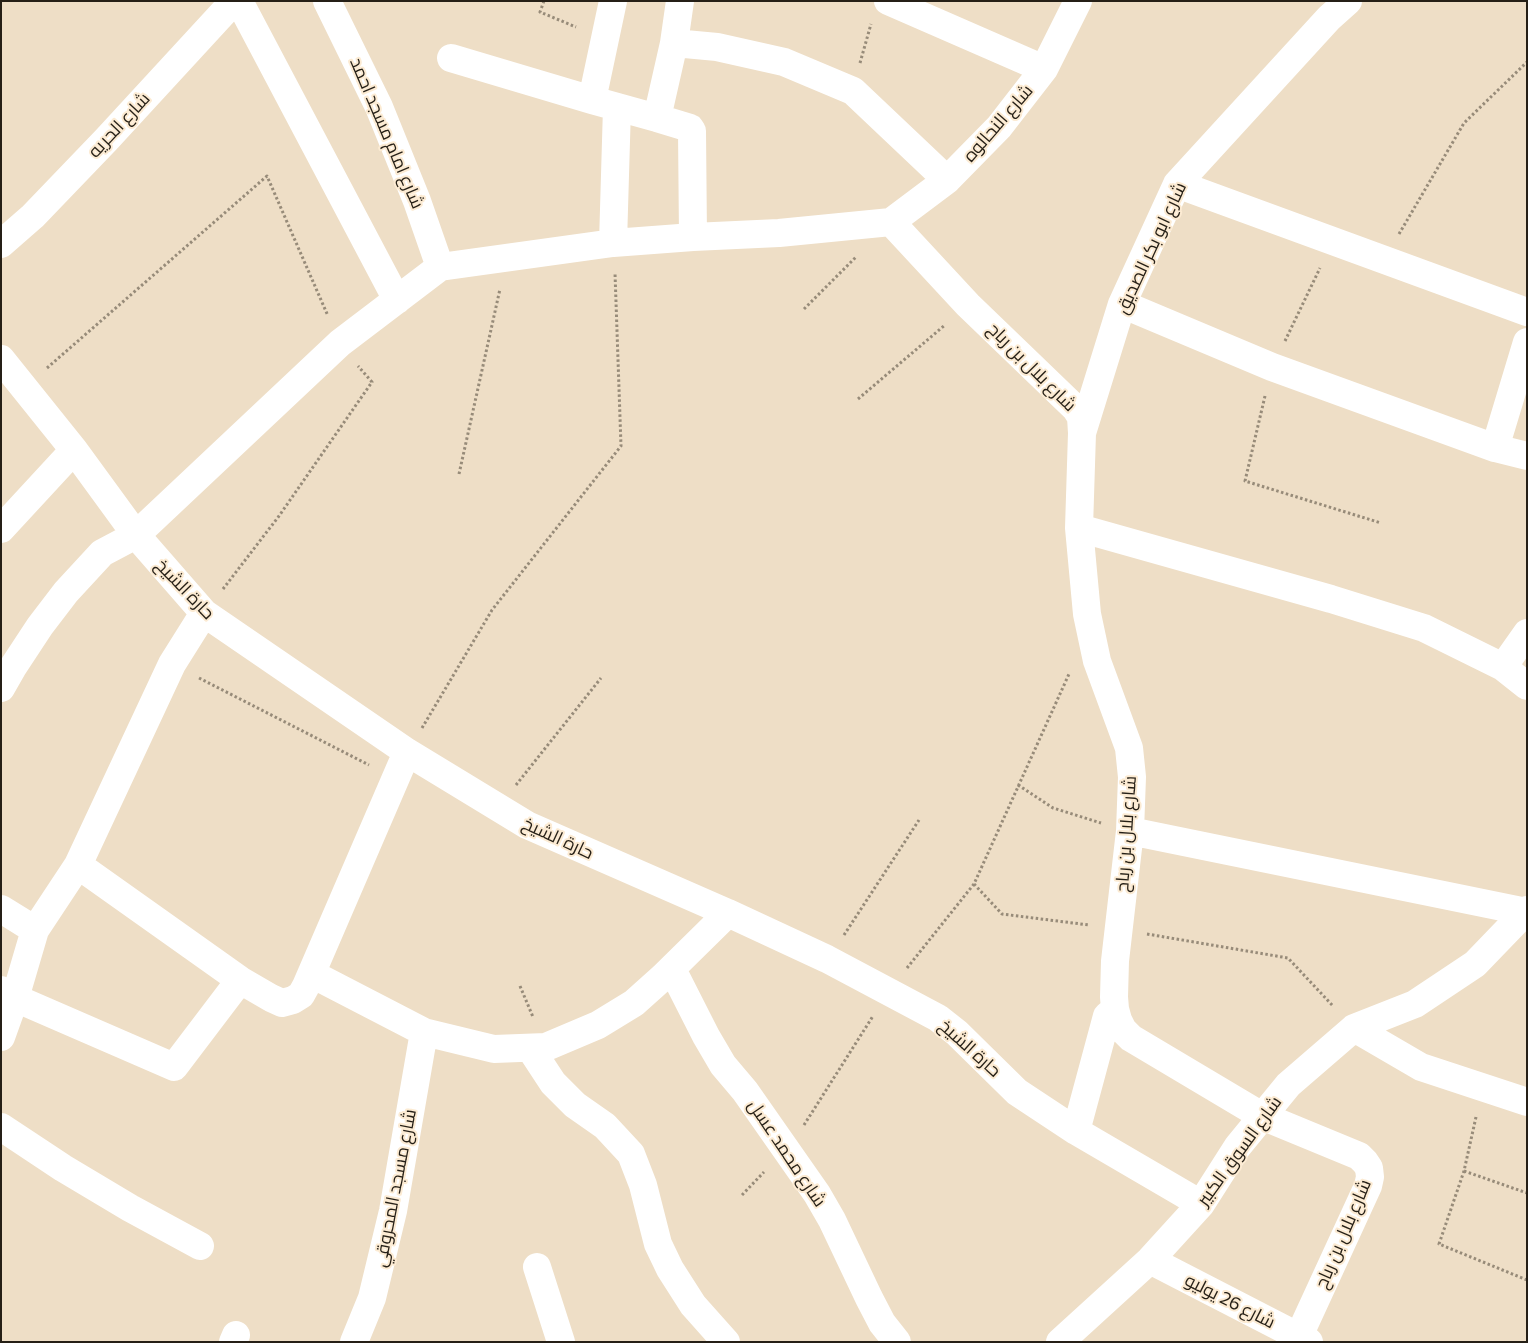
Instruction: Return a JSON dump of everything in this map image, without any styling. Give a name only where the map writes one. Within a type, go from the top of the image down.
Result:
[{"type":"street","name":"شارع الحريه","points":[[1,244],[33,216],[106,140],[234,1]]},
{"type":"street","points":[[239,1],[397,300]]},
{"type":"street","name":"شارع امام مسجد احمد","points":[[328,1],[379,106],[417,201],[440,267]]},
{"type":"street","points":[[613,1],[605,38],[605,104],[613,243]]},
{"type":"street","points":[[657,118],[674,43],[680,1]]},
{"type":"street","name":"شارع النحالوه","points":[[891,222],[947,180],[999,127],[1044,69],[1078,1]]},
{"type":"street","name":"شارع ابو بكر الصديق","points":[[1082,433],[1122,304],[1177,184],[1329,18],[1348,1]]},
{"type":"street","points":[[880,10],[1044,69]]},
{"type":"street","points":[[674,43],[717,47],[784,62],[853,91],[947,180]]},
{"type":"street","points":[[451,58],[689,128],[692,131],[693,237]]},
{"type":"street","points":[[1177,184],[1527,312]]},
{"type":"street","points":[[1,688],[34,634],[66,592],[102,553],[136,535],[340,343],[440,267],[613,243],[780,233],[891,222]]},
{"type":"street","name":"شارع بلال بن رباح","points":[[891,222],[968,305],[1076,408],[1081,417],[1079,528],[1087,614],[1097,661],[1129,748],[1132,777],[1130,832],[1115,961],[1115,1009],[1123,1030],[1131,1038],[1262,1116],[1360,1156],[1369,1168],[1368,1186],[1304,1339]]},
{"type":"street","points":[[1122,304],[1272,367],[1495,448],[1527,456]]},
{"type":"street","points":[[1495,448],[1527,342]]},
{"type":"street","name":"حارة الشيخ","points":[[1,359],[74,450],[136,535],[204,614],[407,752],[527,825],[728,913],[827,959],[938,1018],[957,1033],[1017,1092],[1076,1131],[1201,1204]]},
{"type":"street","points":[[1,529],[74,450]]},
{"type":"street","points":[[1079,528],[1331,599],[1424,628],[1503,667],[1527,686]]},
{"type":"street","points":[[1,1037],[8,994],[35,930],[78,865],[172,664],[204,614]]},
{"type":"street","points":[[1503,667],[1527,633]]},
{"type":"street","points":[[78,865],[240,980],[282,1003],[293,1000],[301,995],[312,974],[407,752]]},
{"type":"street","points":[[1130,832],[1526,911]]},
{"type":"street","points":[[1,909],[35,930]]},
{"type":"street","name":"شارع السوق الكبير","points":[[1060,1342],[1150,1260],[1201,1204],[1238,1146],[1288,1085],[1354,1028],[1415,1004],[1476,964],[1526,911]]},
{"type":"street","points":[[312,974],[424,1032],[494,1049],[546,1047],[598,1026],[634,1002],[672,969],[728,913]]},
{"type":"street","name":"شارع محمد عسل","points":[[672,969],[706,1036],[723,1064],[745,1091],[821,1201],[882,1323],[896,1342]]},
{"type":"street","points":[[8,994],[174,1067],[240,980]]},
{"type":"street","points":[[1076,1131],[1107,1016],[1115,1009]]},
{"type":"street","points":[[1354,1028],[1421,1067],[1527,1102]]},
{"type":"street","name":"شارع مسجد المحروقي","points":[[354,1342],[372,1298],[393,1211],[424,1032]]},
{"type":"street","points":[[530,1048],[553,1083],[575,1105],[605,1126],[631,1154],[643,1185],[658,1244],[666,1261],[693,1306],[726,1342]]},
{"type":"street","points":[[1,1127],[63,1168],[130,1208],[200,1246]]},
{"type":"street","name":"شارع 26 يوليو","points":[[1150,1260],[1304,1339]]},
{"type":"street","points":[[537,1267],[561,1342]]},
{"type":"path","points":[[544,1],[540,12],[605,38]]},
{"type":"path","points":[[853,91],[880,10]]},
{"type":"path","points":[[1399,234],[1464,123],[1527,62]]},
{"type":"path","points":[[24,388],[267,176],[340,343],[372,382],[279,516],[204,614]]},
{"type":"path","points":[[804,309],[891,222]]},
{"type":"path","points":[[1333,241],[1272,367],[1245,481],[1381,523]]},
{"type":"path","points":[[407,752],[492,610],[621,446],[613,243]]},
{"type":"path","points":[[459,474],[507,258]]},
{"type":"path","points":[[858,399],[968,305]]},
{"type":"path","points":[[785,1149],[808,1119],[889,991],[974,884],[1073,666],[1097,661]]},
{"type":"path","points":[[172,664],[396,779]]},
{"type":"path","points":[[497,808],[601,678]]},
{"type":"path","points":[[1018,785],[1052,808],[1130,832]]},
{"type":"path","points":[[827,959],[919,820]]},
{"type":"path","points":[[974,884],[1002,914],[1118,928],[1288,958],[1354,1028]]},
{"type":"path","points":[[1483,1088],[1464,1172],[1439,1244],[1527,1280]]},
{"type":"path","points":[[1464,1172],[1527,1193]]}]
